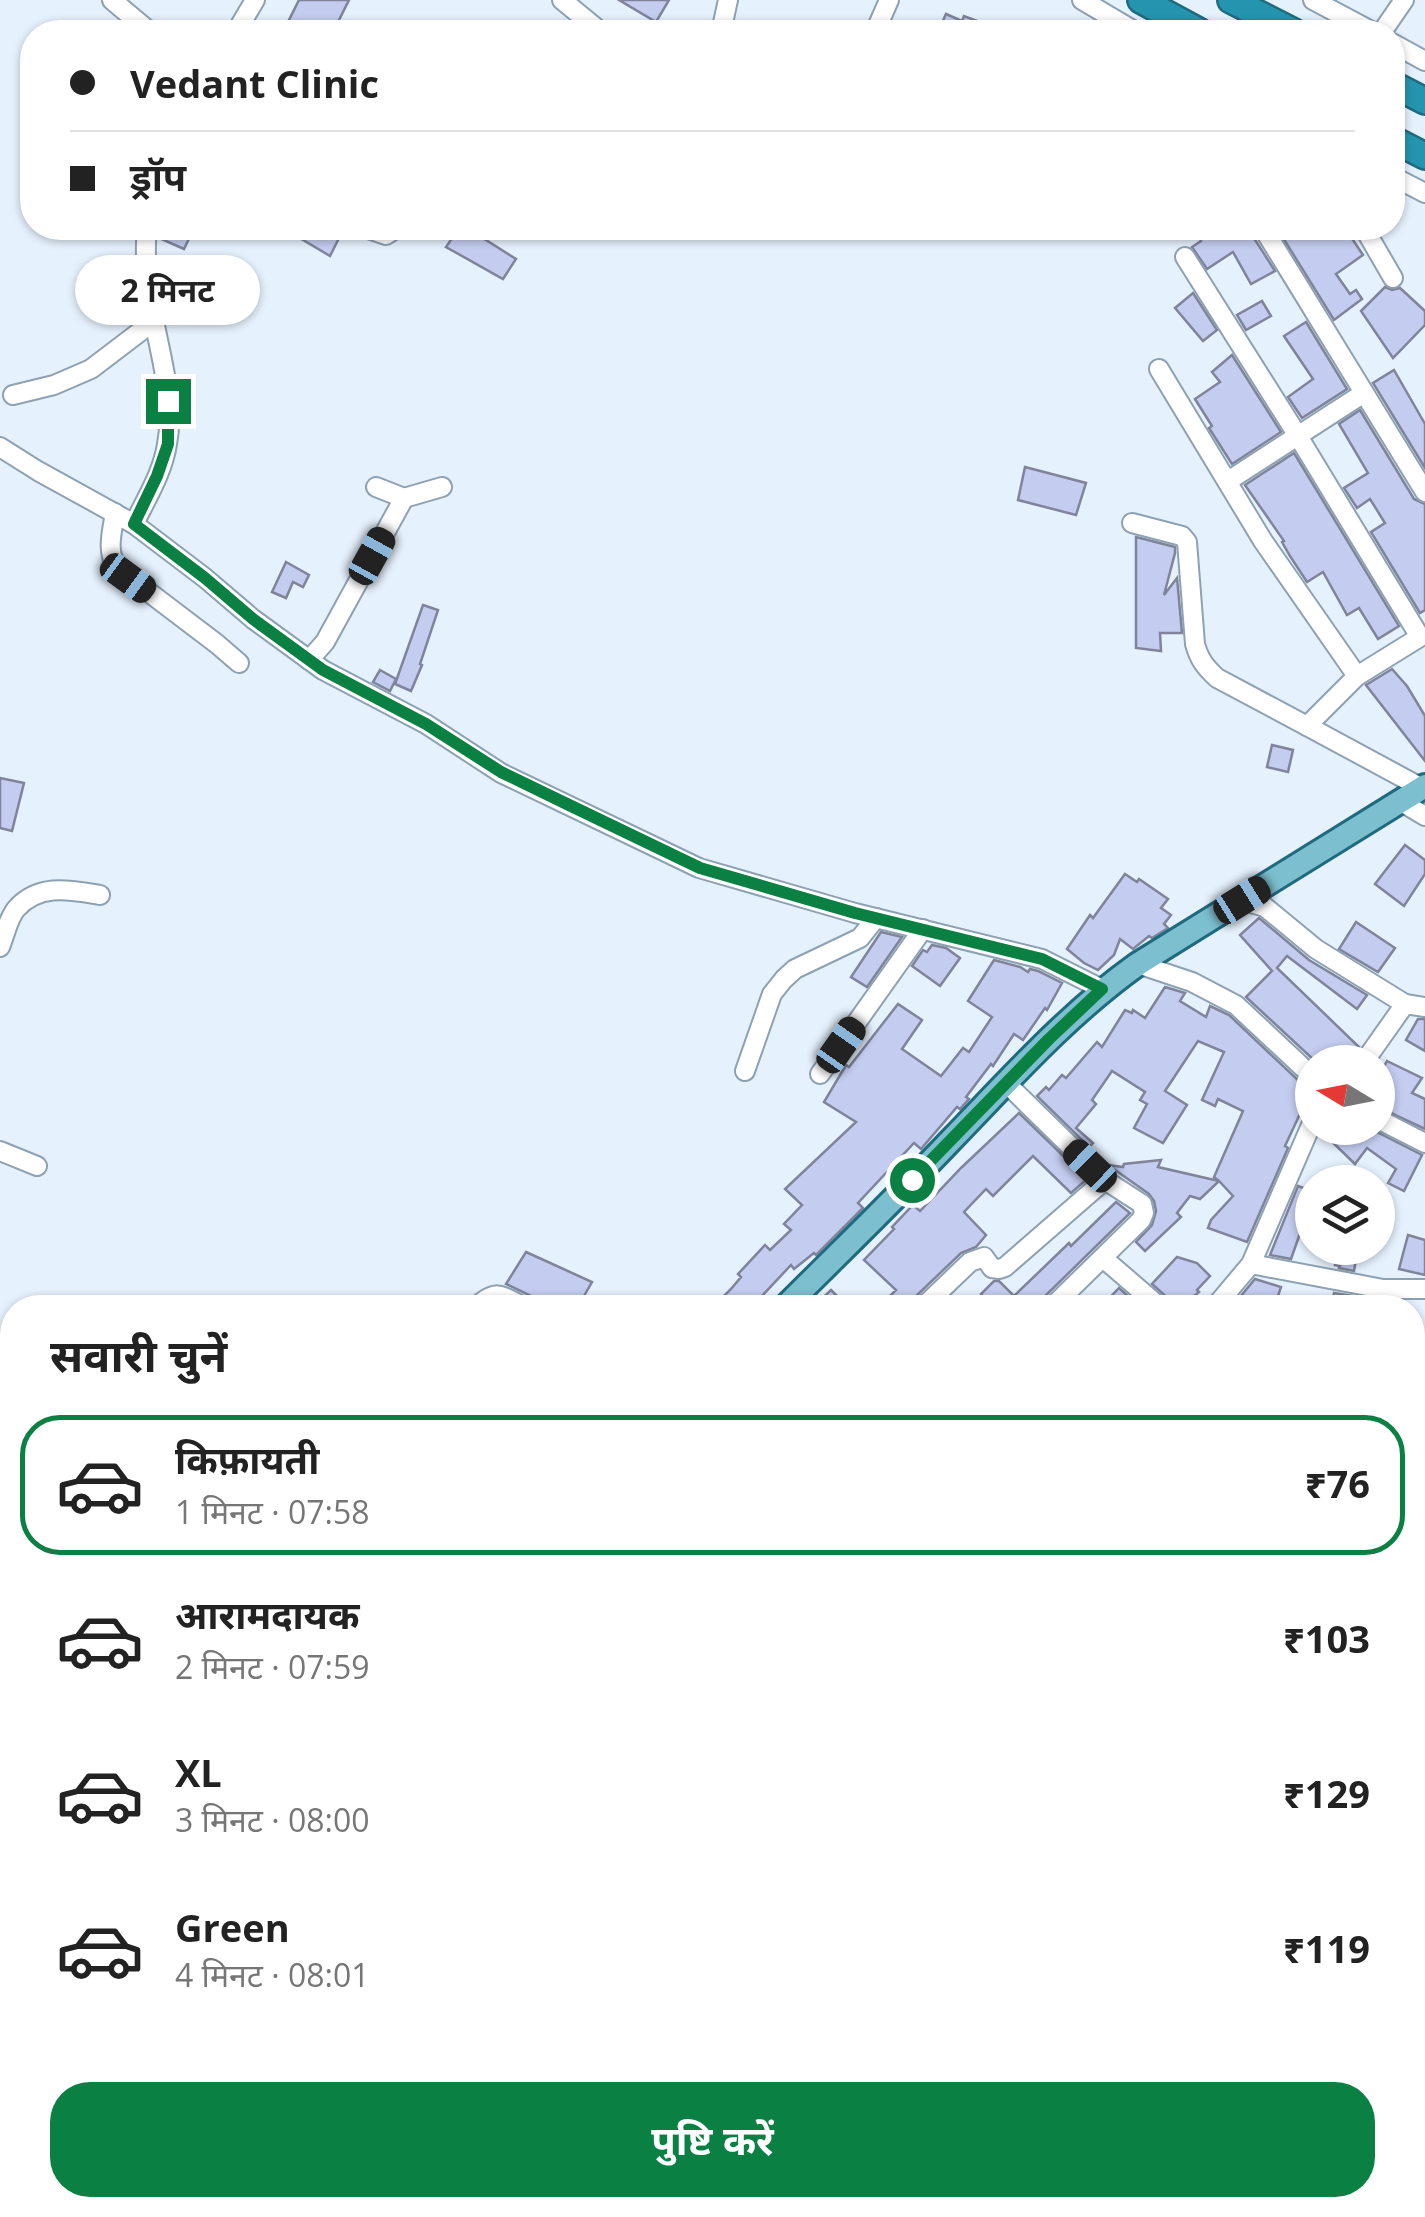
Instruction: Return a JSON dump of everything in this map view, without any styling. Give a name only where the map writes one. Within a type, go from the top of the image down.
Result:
[{"type":"highway","points":[[1141,0],[1178,20]]},
{"type":"highway","points":[[1231,0],[1270,20]]},
{"type":"main road","points":[[797,1295],[1102,989],[1423,787]]},
{"type":"street","points":[[112,0],[136,20]]},
{"type":"street","points":[[562,0],[586,20]]},
{"type":"street","points":[[1082,0],[1116,20]]},
{"type":"street","points":[[1314,0],[1351,20]]},
{"type":"street","points":[[134,524],[168,444],[168,401],[146,278],[146,240]]},
{"type":"street","points":[[1271,240],[1425,492]]},
{"type":"street","points":[[1371,240],[1392,278]]},
{"type":"street","points":[[1184,257],[1422,636],[1357,676],[1306,726]]},
{"type":"street","points":[[13,395],[54,385],[91,369],[154,321]]},
{"type":"street","points":[[1159,368],[1263,541],[1357,676]]},
{"type":"street","points":[[1228,481],[1364,393]]},
{"type":"street","points":[[0,447],[134,524],[323,670],[426,724],[501,772],[700,868],[876,918],[1042,959],[1102,989]]},
{"type":"street","points":[[376,487],[404,498],[442,486]]},
{"type":"street","points":[[309,660],[325,642],[404,498]]},
{"type":"street","points":[[115,512],[110,546],[117,568],[239,663]]},
{"type":"street","points":[[1132,523],[1182,536],[1187,542],[1195,644],[1205,667],[1218,678],[1423,787]]},
{"type":"street","points":[[1400,802],[1425,816]]},
{"type":"street","points":[[0,947],[14,911],[34,895],[58,889],[100,895]]},
{"type":"street","points":[[1242,900],[1265,907],[1316,949],[1405,1004],[1425,1007]]},
{"type":"street","points":[[745,1071],[772,994],[784,979],[795,969],[860,938],[876,918]]},
{"type":"street","points":[[820,1074],[923,930]]},
{"type":"street","points":[[1138,964],[1192,982],[1236,1006],[1295,1060]]},
{"type":"street","points":[[1376,1045],[1405,1004]]},
{"type":"street","points":[[1006,1083],[1105,1180],[1142,1204],[1141,1220],[1065,1295]]},
{"type":"street","points":[[1395,1128],[1425,1143]]},
{"type":"street","points":[[1225,1295],[1251,1264],[1302,1145]]},
{"type":"street","points":[[0,1152],[37,1166]]},
{"type":"street","points":[[936,1295],[977,1258],[984,1257],[992,1268],[1005,1267],[1105,1180]]},
{"type":"street","points":[[1103,1258],[1145,1295]]},
{"type":"street","points":[[1251,1264],[1383,1289],[1425,1289]]},
{"type":"building","points":[[299,0],[349,0],[339,20],[289,20]]},
{"type":"building","points":[[619,0],[669,0],[657,20]]},
{"type":"building","points":[[164,240],[188,240],[184,249]]},
{"type":"building","points":[[303,240],[338,240],[330,256]]},
{"type":"building","points":[[451,240],[486,240],[516,259],[503,279],[446,247]]},
{"type":"building","points":[[1255,240],[1275,271],[1251,284],[1233,252],[1207,269],[1192,247],[1201,241]]},
{"type":"building","points":[[1284,240],[1353,240],[1363,255],[1336,274],[1350,294],[1356,290],[1362,299],[1334,320]]},
{"type":"building","points":[[1385,287],[1400,288],[1425,311],[1425,325],[1393,358],[1361,311]]},
{"type":"building","points":[[1193,293],[1217,330],[1203,341],[1175,308]]},
{"type":"building","points":[[1262,301],[1271,316],[1246,330],[1237,315]]},
{"type":"building","points":[[1306,322],[1347,389],[1302,418],[1288,397],[1313,379],[1284,336]]},
{"type":"building","points":[[1232,355],[1281,432],[1232,464],[1195,399],[1220,382],[1212,372]]},
{"type":"building","points":[[1394,370],[1425,424],[1425,468],[1373,383]]},
{"type":"building","points":[[1360,410],[1414,499],[1425,504],[1425,610],[1420,613],[1371,532],[1385,523],[1370,499],[1357,508],[1344,488],[1368,473],[1339,424]]},
{"type":"building","points":[[1294,453],[1399,626],[1378,639],[1359,608],[1347,615],[1323,572],[1307,582],[1245,485]]},
{"type":"building","points":[[1025,467],[1086,483],[1076,515],[1018,500]]},
{"type":"building","points":[[1136,537],[1175,547],[1164,595],[1177,578],[1182,633],[1160,633],[1161,651],[1136,648]]},
{"type":"building","points":[[286,562],[309,575],[303,587],[293,582],[286,598],[272,592]]},
{"type":"building","points":[[423,605],[438,610],[411,691],[395,684]]},
{"type":"building","points":[[1392,669],[1425,716],[1425,761],[1366,685]]},
{"type":"building","points":[[380,670],[396,679],[390,691],[373,682]]},
{"type":"building","points":[[1272,745],[1293,750],[1288,772],[1267,767]]},
{"type":"building","points":[[0,778],[24,783],[12,831],[0,828]]},
{"type":"building","points":[[1405,845],[1425,860],[1425,874],[1404,906],[1375,884]]},
{"type":"building","points":[[1125,874],[1168,899],[1161,908],[1171,915],[1164,924],[1168,928],[1133,949],[1120,939],[1114,955],[1098,970],[1067,949]]},
{"type":"building","points":[[1259,918],[1309,960],[1367,995],[1357,1009],[1287,956],[1277,968],[1357,1045],[1298,1045],[1246,997],[1272,971],[1240,935]]},
{"type":"building","points":[[1356,922],[1395,948],[1378,972],[1339,949]]},
{"type":"building","points":[[881,932],[902,937],[867,987],[851,977]]},
{"type":"building","points":[[932,945],[946,948],[960,958],[940,986],[912,966],[923,950],[927,952]]},
{"type":"building","points":[[994,960],[1028,972],[1038,971],[1062,983],[1023,1040],[1014,1034],[966,1097],[969,1099],[960,1109],[957,1107],[921,1149],[914,1143],[858,1203],[863,1208],[816,1255],[794,1269],[791,1265],[763,1295],[725,1295],[765,1245],[770,1250],[791,1230],[784,1224],[802,1205],[785,1189],[856,1122],[824,1102],[846,1065],[849,1067],[898,1004],[922,1020],[902,1049],[941,1076],[963,1048],[969,1052],[992,1017],[968,1001]]},
{"type":"building","points":[[1165,987],[1185,993],[1180,1001],[1206,1017],[1210,1006],[1229,1015],[1295,1077],[1295,1125],[1247,1242],[1208,1228],[1233,1196],[1214,1177],[1243,1111],[1218,1099],[1215,1106],[1202,1100],[1224,1052],[1198,1041],[1165,1091],[1187,1105],[1163,1143],[1134,1128],[1147,1104],[1140,1100],[1145,1092],[1112,1071],[1092,1100],[1096,1104],[1076,1128],[1093,1143],[1089,1147],[1037,1096],[1046,1087],[1049,1090],[1062,1075],[1066,1078],[1097,1042],[1102,1047],[1125,1010],[1145,1018]]},
{"type":"building","points":[[1418,1019],[1425,1019],[1425,1051],[1406,1040]]},
{"type":"building","points":[[1395,1065],[1422,1078],[1412,1093],[1425,1099],[1425,1129],[1395,1115]]},
{"type":"building","points":[[1019,1113],[1087,1179],[1071,1193],[1033,1156],[993,1196],[986,1189],[964,1212],[986,1235],[976,1247],[961,1253],[917,1295],[891,1295],[896,1290],[864,1260],[913,1205],[920,1211]]},
{"type":"building","points":[[1395,1141],[1422,1155],[1404,1191],[1395,1186],[1395,1165],[1367,1148],[1355,1164],[1335,1145],[1395,1145]]},
{"type":"building","points":[[1161,1160],[1158,1167],[1219,1181],[1200,1199],[1190,1196],[1177,1213],[1181,1217],[1145,1251],[1136,1242],[1152,1225],[1154,1201],[1108,1165],[1123,1167]]},
{"type":"building","points":[[1295,1193],[1295,1248],[1291,1259],[1270,1255]]},
{"type":"building","points":[[1116,1202],[1130,1213],[1046,1295],[1015,1295],[1069,1243],[1071,1246]]},
{"type":"building","points":[[1408,1235],[1425,1240],[1425,1275],[1399,1269]]},
{"type":"building","points":[[526,1252],[592,1282],[584,1295],[529,1295],[506,1284]]},
{"type":"building","points":[[1177,1257],[1197,1263],[1210,1276],[1195,1295],[1164,1295],[1152,1284]]},
{"type":"building","points":[[1335,1265],[1355,1265],[1354,1271]]},
{"type":"building","points":[[1255,1279],[1281,1287],[1278,1295],[1242,1295]]},
{"type":"building","points":[[994,1281],[1013,1295],[981,1294]]},
{"type":"route","points":[[168,401],[168,444],[134,524],[323,670],[426,724],[501,772],[700,868],[855,913],[1042,959],[1102,989],[912,1180]]}]
